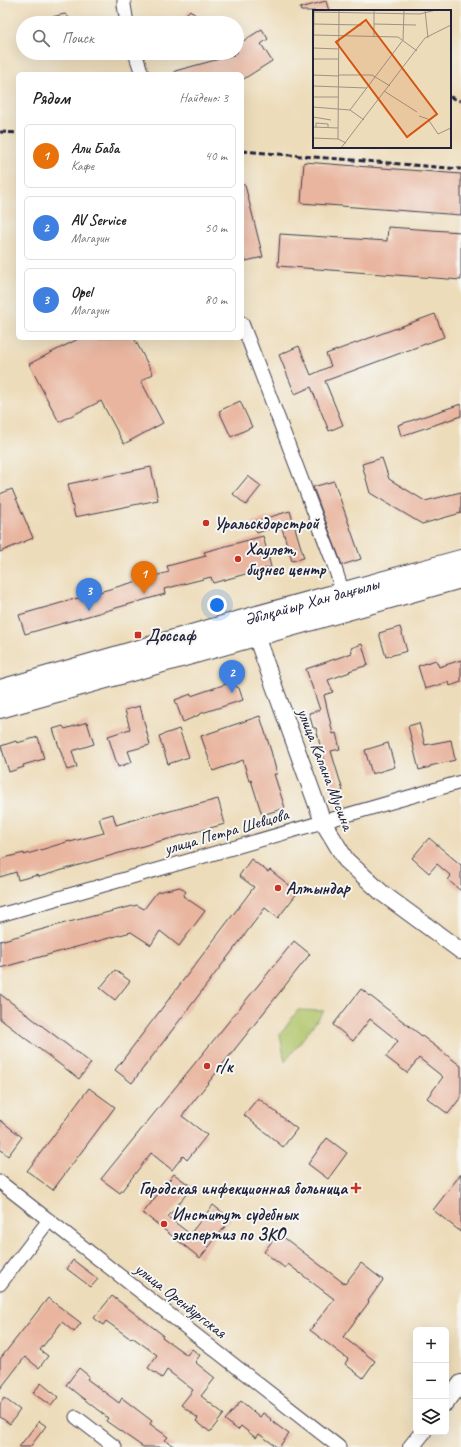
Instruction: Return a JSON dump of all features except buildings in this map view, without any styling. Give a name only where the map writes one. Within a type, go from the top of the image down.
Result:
[{"type":"main road","name":"Әбілқайыр Хан даңғылы","points":[[0,690],[252,627],[345,601],[461,560]]},
{"type":"main road","name":"Әбілқайыр Хан даңғылы","points":[[345,601],[461,578]]},
{"type":"main road","name":"Әбілқайыр Хан даңғылы","points":[[0,708],[252,627]]},
{"type":"street","points":[[124,0],[126,16]]},
{"type":"street","points":[[137,60],[141,72]]},
{"type":"street","points":[[244,327],[331,555],[345,601]]},
{"type":"street","name":"улица Капана Мусина","points":[[252,627],[323,822],[346,860],[382,893],[461,951]]},
{"type":"street","name":"улица Петра Шевцова","points":[[0,915],[461,782]]},
{"type":"street","name":"улица Оренбургская","points":[[0,1182],[339,1447]]},
{"type":"street","points":[[0,1284],[48,1220]]},
{"type":"street","points":[[449,1399],[461,1384]]},
{"type":"street","points":[[76,1417],[115,1447]]},
{"type":"street","points":[[411,1447],[421,1435]]},
{"type":"green space","points":[[298,1010],[324,1011],[285,1062],[280,1035]]},
{"type":"railway","points":[[451,97],[461,101]]},
{"type":"railway","points":[[0,132],[16,133]]},
{"type":"railway","points":[[244,151],[461,169]]},
{"type":"place","name":"Уральскдорстрой","points":[[206,523]]},
{"type":"place","name":"Хаулет, бизнес центр","points":[[238,559]]},
{"type":"place","name":"Али Баба","points":[[144,594]]},
{"type":"place","name":"Opel","points":[[89,611]]},
{"type":"place","name":"Доссаф","points":[[138,635]]},
{"type":"place","name":"AV Service","points":[[232,693]]},
{"type":"place","name":"Алтындар","points":[[278,888]]},
{"type":"place","name":"г/к","points":[[207,1066]]},
{"type":"place","name":"Городская инфекционная больница","points":[[356,1188]]},
{"type":"place","name":"Институт судебных экспертиз по ЗКО","points":[[164,1224]]}]
